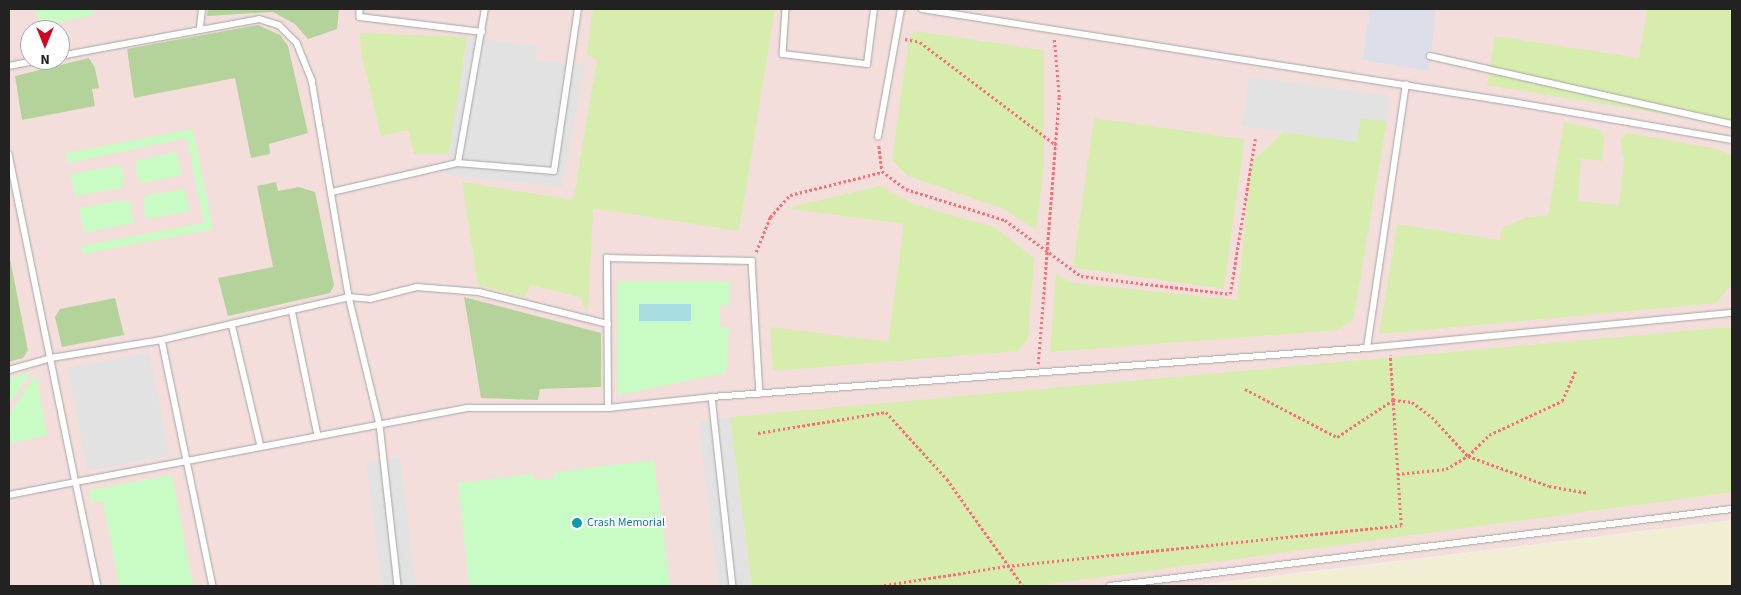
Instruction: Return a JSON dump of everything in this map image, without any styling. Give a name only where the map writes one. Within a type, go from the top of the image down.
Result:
[{"type":"lane","points":[[200,28],[202,9]]},
{"type":"lane","points":[[360,9],[360,17],[482,32]]},
{"type":"lane","points":[[458,163],[485,9]]},
{"type":"lane","points":[[332,192],[458,163],[554,171],[578,9]]},
{"type":"lane","points":[[786,9],[783,54],[867,64],[874,9]]},
{"type":"lane","points":[[878,137],[901,9]]},
{"type":"lane","points":[[922,9],[1406,85],[1732,140]]},
{"type":"lane","points":[[70,54],[200,28],[259,19],[279,25],[297,43],[312,80],[349,297],[380,424],[398,586]]},
{"type":"lane","points":[[1430,56],[1732,124]]},
{"type":"lane","points":[[1367,348],[1406,85]]},
{"type":"lane","points":[[9,154],[98,586]]},
{"type":"lane","points":[[608,408],[607,258],[752,261],[760,394]]},
{"type":"lane","points":[[9,370],[51,358],[162,340],[349,297],[370,299],[417,287],[479,292],[608,324]]},
{"type":"lane","points":[[292,310],[318,436]]},
{"type":"lane","points":[[9,495],[468,408],[608,408],[712,397],[1367,348],[1732,313]]},
{"type":"lane","points":[[232,324],[261,447]]},
{"type":"lane","points":[[162,340],[213,586]]},
{"type":"lane","points":[[712,397],[733,586]]},
{"type":"lane","points":[[1110,586],[1732,509]]},
{"type":"path","points":[[1038,373],[1059,97],[1053,29]]},
{"type":"path","points":[[897,38],[920,42],[1056,145]]},
{"type":"path","points":[[878,137],[882,172],[906,189],[1005,220],[1047,253],[1082,276],[1230,294],[1255,139]]},
{"type":"path","points":[[752,261],[770,218],[790,195],[882,172]]},
{"type":"path","points":[[879,586],[1007,566],[1401,525],[1389,346]]},
{"type":"path","points":[[1397,474],[1446,469],[1468,456],[1489,436],[1562,401],[1576,370]]},
{"type":"path","points":[[1245,389],[1337,437],[1393,400],[1412,402],[1432,417],[1468,456],[1549,486],[1587,493]]},
{"type":"path","points":[[758,433],[886,412],[947,479],[1023,586]]},
{"type":"shaded area","points":[[9,9],[1732,9],[1732,520],[1191,586],[9,586]]},
{"type":"shaded area","points":[[1370,9],[1436,9],[1429,71],[1363,60]]},
{"type":"shaded area","points":[[467,37],[537,46],[536,61],[585,64],[562,187],[446,175]]},
{"type":"shaded area","points":[[1249,77],[1390,96],[1387,121],[1361,118],[1357,142],[1242,126]]},
{"type":"shaded area","points":[[149,352],[169,455],[88,471],[68,368]]},
{"type":"shaded area","points":[[730,417],[751,586],[719,586],[698,421]]},
{"type":"shaded area","points":[[400,457],[416,586],[382,586],[366,461]]},
{"type":"shaded area","points":[[1732,521],[1732,586],[1203,586]]},
{"type":"green space","points":[[36,9],[92,9],[93,15],[69,20],[39,20]]},
{"type":"green space","points":[[208,9],[339,9],[337,29],[308,39],[295,24],[273,12],[207,16]]},
{"type":"green space","points":[[593,9],[775,9],[739,231],[593,208],[588,313],[582,304],[583,298],[531,285],[524,297],[478,285],[462,182],[573,200],[597,61],[587,54]]},
{"type":"green space","points":[[1647,9],[1732,9],[1732,125],[1487,85],[1495,36],[1639,58]]},
{"type":"green space","points":[[258,25],[280,35],[288,46],[308,133],[269,144],[270,154],[251,158],[235,78],[134,98],[127,49]]},
{"type":"green space","points":[[915,31],[1044,50],[1044,164],[1036,230],[1004,209],[908,176],[892,160],[909,39]]},
{"type":"green space","points":[[360,33],[467,37],[449,154],[414,154],[408,130],[381,136],[361,52]]},
{"type":"green space","points":[[89,58],[95,68],[99,88],[92,89],[95,106],[22,120],[15,76],[40,70],[70,70],[70,63]]},
{"type":"green space","points":[[1094,118],[1245,139],[1224,289],[1073,268]]},
{"type":"green space","points":[[1360,118],[1387,121],[1353,320],[1337,330],[1050,352],[1056,274],[1073,283],[1237,300],[1252,162],[1283,132],[1357,142]]},
{"type":"green space","points":[[1564,122],[1601,130],[1604,140],[1602,161],[1581,158],[1578,201],[1619,205],[1624,162],[1620,139],[1628,133],[1718,149],[1732,156],[1732,284],[1716,303],[1379,334],[1397,224],[1500,240],[1502,228],[1527,217],[1548,216]]},
{"type":"green space","points":[[193,129],[213,229],[83,254],[81,246],[204,223],[187,138],[68,163],[66,153]]},
{"type":"green space","points":[[176,152],[182,175],[144,183],[138,180],[135,161]]},
{"type":"green space","points":[[121,165],[124,180],[121,188],[75,196],[70,174]]},
{"type":"green space","points":[[276,182],[278,191],[299,187],[315,192],[334,285],[330,293],[228,316],[218,278],[273,267],[257,186]]},
{"type":"green space","points":[[880,186],[916,205],[994,227],[1034,258],[1028,339],[1018,351],[773,371],[770,327],[888,342],[904,224],[786,208]]},
{"type":"green space","points":[[184,189],[190,211],[146,219],[143,202],[147,195]]},
{"type":"green space","points":[[124,200],[131,204],[133,223],[84,233],[79,208]]},
{"type":"green space","points":[[9,254],[28,350],[23,358],[9,362]]},
{"type":"green space","points":[[618,281],[729,281],[729,305],[720,306],[720,327],[729,327],[726,373],[618,395]]},
{"type":"green space","points":[[464,297],[601,333],[601,387],[540,389],[538,400],[481,398]]},
{"type":"green space","points":[[115,298],[124,335],[62,347],[55,317],[60,309]]},
{"type":"green space","points":[[1732,328],[1732,492],[1035,586],[752,586],[730,417]]},
{"type":"green space","points":[[31,372],[9,404],[9,378]]},
{"type":"green space","points":[[36,374],[47,435],[9,444],[9,415]]},
{"type":"green space","points":[[654,460],[670,585],[469,586],[458,483],[533,474],[534,480],[555,478],[555,472]]},
{"type":"green space","points":[[172,475],[193,586],[119,586],[103,501],[92,503],[89,490]]},
{"type":"water","points":[[639,304],[691,304],[691,321],[639,321]]},
{"type":"place","name":"Crash Memorial","points":[[577,523]]}]
